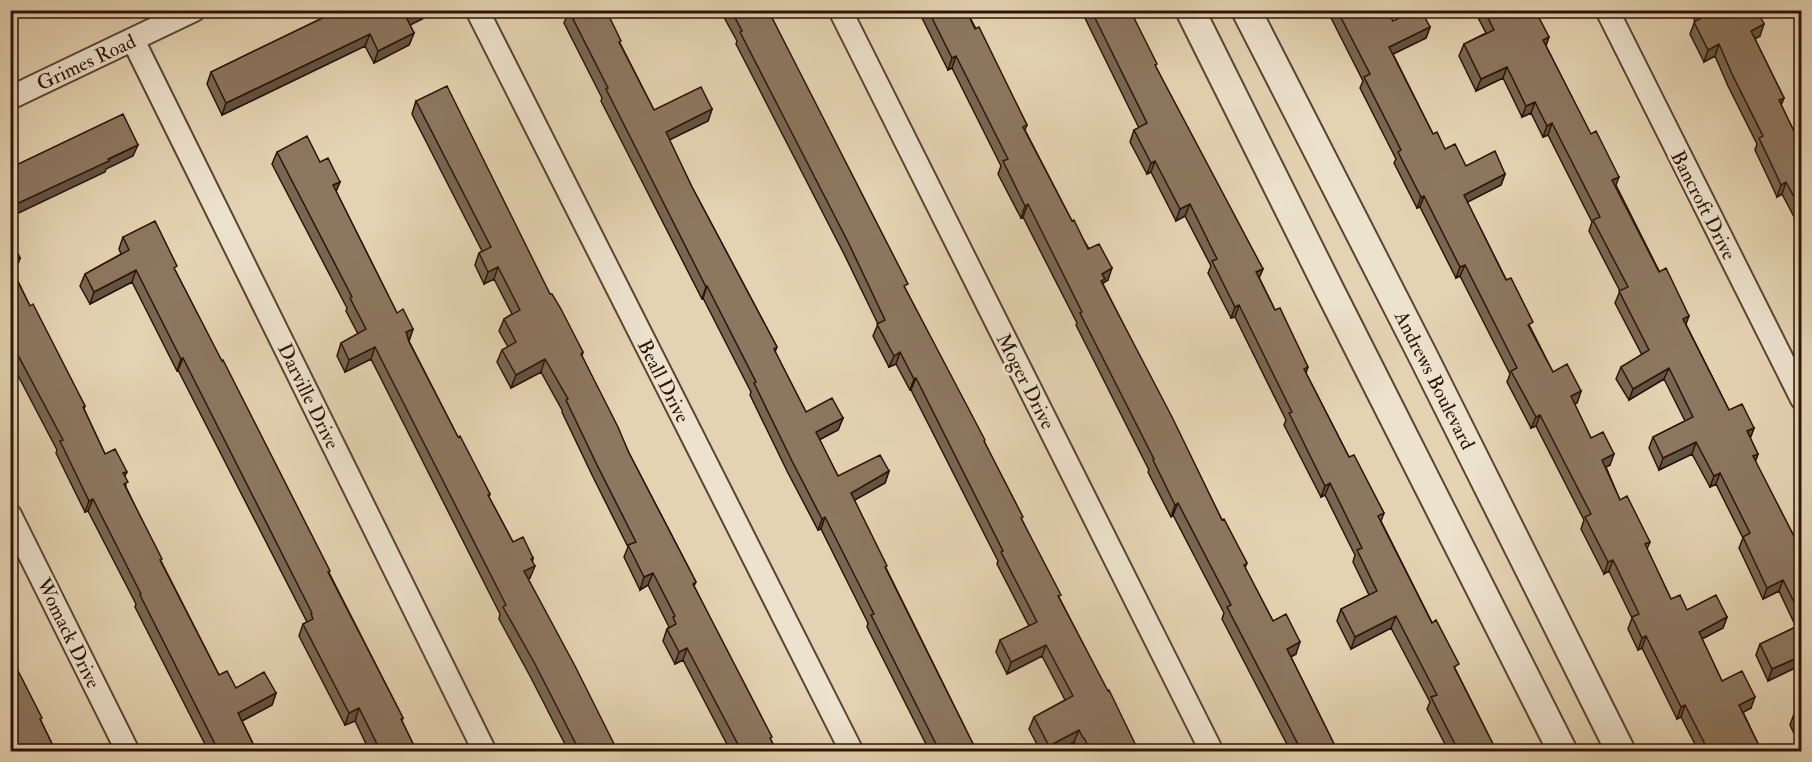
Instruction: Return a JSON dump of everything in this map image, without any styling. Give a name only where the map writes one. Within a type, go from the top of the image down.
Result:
[{"type":"street","name":"Grimes Road","points":[[10,98],[194,10]]},
{"type":"street","name":"Beall Drive","points":[[477,10],[852,752]]},
{"type":"street","name":"Moger Drive","points":[[840,10],[1212,752]]},
{"type":"street","points":[[1190,10],[1324,281],[1563,752]]},
{"type":"street","name":"Andrews Boulevard","points":[[1246,10],[1423,356],[1621,752]]},
{"type":"street","name":"Bancroft Drive","points":[[1607,10],[1802,399]]},
{"type":"street","name":"Darville Drive","points":[[133,40],[486,752]]},
{"type":"street","name":"Womack Drive","points":[[10,515],[128,752]]},
{"type":"building","points":[[339,10],[420,10],[406,17],[414,33],[378,51],[370,34],[226,103],[211,72]]},
{"type":"building","points":[[569,10],[606,10],[621,41],[619,42],[654,110],[701,87],[712,109],[666,132],[692,187],[777,347],[774,349],[806,412],[832,398],[843,418],[816,432],[838,476],[880,455],[889,471],[851,493],[977,752],[940,752],[871,615],[874,614],[825,517],[822,519],[792,461],[754,383],[756,382],[606,89],[608,88]]},
{"type":"building","points":[[731,10],[768,10],[908,284],[904,286],[985,440],[1023,517],[1021,518],[1061,595],[1058,596],[1109,690],[1139,752],[1091,752],[1079,730],[1049,746],[1034,717],[1073,696],[1046,645],[1011,662],[1000,640],[1037,622],[916,378],[914,379],[900,352],[894,356],[877,324],[885,320]]},
{"type":"building","points":[[928,10],[966,10],[975,29],[979,27],[1027,125],[1023,127],[1072,221],[1074,220],[1088,249],[1099,244],[1112,268],[1102,274],[1105,279],[1101,281],[1172,417],[1222,520],[1224,519],[1247,563],[1244,565],[1273,621],[1286,614],[1300,642],[1287,649],[1338,752],[1302,752],[1227,607],[1231,605],[1178,503],[1175,505],[1028,204],[1025,206],[1003,161],[1008,159],[956,56],[952,58]]},
{"type":"building","points":[[1091,10],[1130,10],[1157,64],[1155,65],[1263,269],[1256,272],[1275,310],[1280,308],[1308,367],[1304,369],[1349,457],[1354,455],[1384,513],[1378,516],[1432,623],[1436,620],[1459,664],[1454,667],[1497,752],[1459,752],[1431,697],[1437,695],[1396,616],[1355,637],[1341,609],[1377,591],[1357,550],[1362,548],[1330,483],[1325,486],[1289,413],[1292,412],[1239,305],[1235,307],[1212,261],[1217,259],[1190,204],[1180,209],[1155,161],[1151,163],[1134,130],[1147,123]]},
{"type":"building","points":[[1337,10],[1387,10],[1393,21],[1415,10],[1421,10],[1430,27],[1389,47],[1433,134],[1437,132],[1445,149],[1455,144],[1466,166],[1495,151],[1505,174],[1464,195],[1506,280],[1511,278],[1533,322],[1528,325],[1553,372],[1567,364],[1581,391],[1571,396],[1591,438],[1603,432],[1614,454],[1602,460],[1620,500],[1627,496],[1650,542],[1645,544],[1671,599],[1680,595],[1687,610],[1716,595],[1727,617],[1699,632],[1722,681],[1742,671],[1755,697],[1739,705],[1762,752],[1709,752],[1685,705],[1681,707],[1646,636],[1642,638],[1632,617],[1639,614],[1613,560],[1608,562],[1585,517],[1591,514],[1540,415],[1536,417],[1511,371],[1517,368],[1465,265],[1460,267],[1424,196],[1421,197],[1398,152],[1401,150],[1364,77],[1370,74]]},
{"type":"building","points":[[1484,10],[1535,10],[1549,37],[1543,40],[1591,134],[1596,131],[1619,177],[1612,180],[1659,272],[1666,268],[1689,316],[1683,319],[1729,410],[1742,404],[1754,428],[1747,431],[1758,454],[1753,456],[1802,548],[1802,618],[1783,580],[1767,588],[1743,537],[1750,533],[1720,473],[1714,476],[1696,442],[1663,458],[1653,437],[1693,417],[1669,368],[1633,389],[1621,367],[1649,350],[1619,291],[1628,287],[1593,220],[1600,217],[1552,123],[1547,126],[1535,102],[1526,106],[1507,67],[1481,79],[1464,44],[1494,30]]},
{"type":"building","points":[[1700,10],[1757,10],[1764,24],[1751,31],[1784,98],[1779,100],[1802,148],[1802,212],[1786,182],[1781,185],[1759,138],[1763,136],[1719,44],[1708,50],[1694,22],[1703,17]]},
{"type":"building","points":[[447,86],[550,294],[561,309],[583,352],[581,354],[629,453],[696,582],[693,584],[772,737],[770,738],[777,752],[742,752],[687,648],[679,652],[667,629],[676,624],[673,617],[675,616],[653,573],[644,577],[628,545],[636,542],[566,400],[568,399],[545,359],[516,375],[502,350],[516,342],[504,319],[520,310],[498,267],[488,272],[479,253],[491,247],[416,101]]},
{"type":"building","points":[[123,114],[138,145],[10,207],[10,168]]},
{"type":"building","points":[[307,136],[320,162],[328,158],[340,182],[333,185],[397,313],[403,309],[413,329],[406,332],[409,342],[458,437],[460,436],[513,542],[523,537],[535,566],[524,571],[618,752],[580,752],[503,607],[506,605],[375,347],[349,360],[341,343],[366,329],[350,298],[352,297],[277,152]]},
{"type":"building","points":[[155,221],[177,266],[174,268],[330,571],[328,572],[403,718],[401,719],[417,752],[381,752],[359,708],[349,713],[303,624],[313,619],[312,613],[136,270],[94,292],[85,274],[129,250],[123,237]]},
{"type":"building","points":[[10,237],[20,258],[10,262]]},
{"type":"building","points":[[10,266],[30,306],[33,304],[85,406],[83,407],[105,454],[115,449],[127,472],[123,473],[128,482],[124,484],[219,675],[227,671],[236,688],[264,672],[276,693],[238,713],[257,752],[219,752],[93,499],[89,501],[60,441],[63,440],[10,340]]},
{"type":"building","points":[[1802,624],[1802,662],[1799,657],[1772,669],[1760,644]]},
{"type":"building","points":[[10,655],[42,718],[40,719],[56,752],[21,752],[10,730]]},
{"type":"building","points":[[1802,710],[1802,729],[1794,714]]}]
